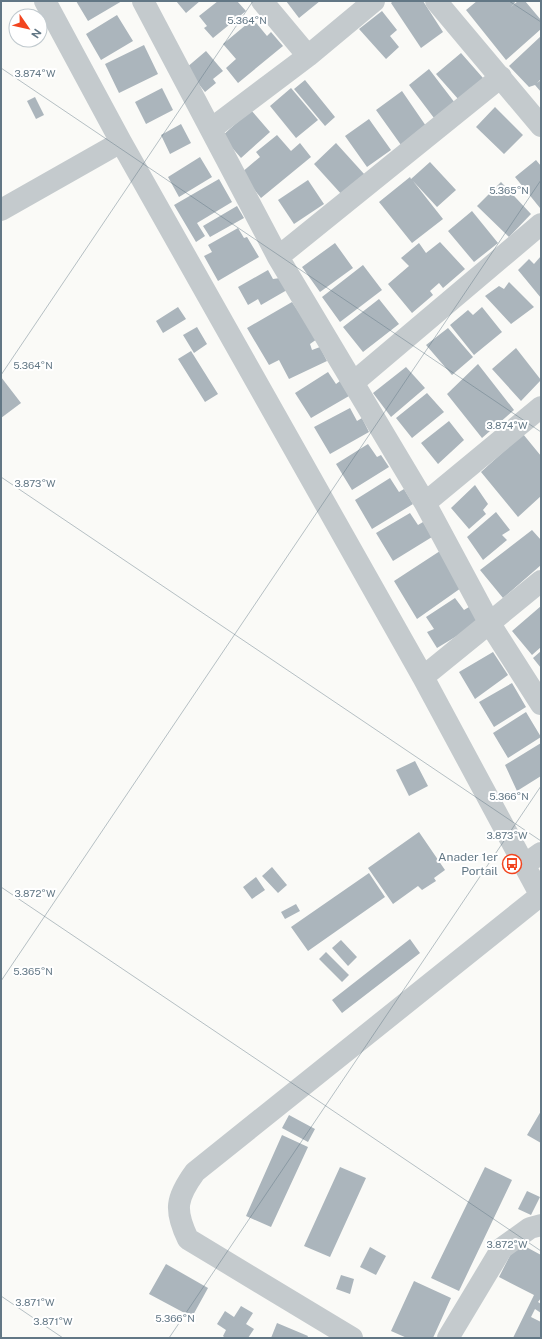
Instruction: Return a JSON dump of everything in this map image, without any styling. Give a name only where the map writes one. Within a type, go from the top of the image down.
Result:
[{"type":"street","points":[[45,1],[121,142],[423,677],[533,859],[541,895],[195,1172],[184,1188],[178,1205],[180,1222],[188,1239],[352,1338]]},
{"type":"street","points":[[143,1],[278,257],[425,503],[490,624],[541,704]]},
{"type":"street","points":[[262,1],[308,56]]},
{"type":"street","points":[[211,129],[308,56],[374,1]]},
{"type":"street","points":[[436,1],[541,126]]},
{"type":"street","points":[[278,257],[501,77]]},
{"type":"street","points":[[1,210],[121,142]]},
{"type":"street","points":[[354,382],[541,224]]},
{"type":"street","points":[[425,503],[541,406]]},
{"type":"street","points":[[423,677],[541,581]]},
{"type":"street","points":[[448,1338],[502,1248],[530,1228],[541,1225]]},
{"type":"building","points":[[76,1],[122,1],[88,21]]},
{"type":"building","points":[[176,1],[200,1],[186,13]]},
{"type":"building","points":[[218,1],[237,1],[246,11],[213,38],[204,28],[207,26],[199,16]]},
{"type":"building","points":[[286,1],[320,1],[299,18]]},
{"type":"building","points":[[393,1],[423,1],[443,32],[421,48],[391,3]]},
{"type":"building","points":[[477,1],[514,1],[515,3],[511,7],[518,1],[525,1],[541,20],[541,29],[506,60],[466,10]]},
{"type":"building","points":[[382,11],[397,30],[390,36],[399,47],[386,59],[359,29]]},
{"type":"building","points":[[117,15],[133,41],[101,60],[86,34]]},
{"type":"building","points":[[253,19],[267,36],[271,32],[283,46],[238,83],[226,68],[236,59],[223,44]]},
{"type":"building","points":[[541,36],[541,79],[537,83],[541,80],[541,92],[535,85],[529,87],[509,66]]},
{"type":"building","points":[[144,45],[158,74],[119,93],[105,64]]},
{"type":"building","points":[[206,51],[223,71],[213,79],[216,83],[205,92],[186,68]]},
{"type":"building","points":[[461,53],[483,78],[459,100],[436,74]]},
{"type":"building","points":[[429,69],[455,103],[434,118],[409,85]]},
{"type":"building","points":[[305,80],[335,117],[325,126],[294,89]]},
{"type":"building","points":[[162,88],[173,110],[146,124],[135,102]]},
{"type":"building","points":[[291,88],[318,120],[296,138],[270,106]]},
{"type":"building","points":[[402,91],[426,126],[401,145],[376,110]]},
{"type":"building","points":[[35,97],[44,115],[36,119],[27,101]]},
{"type":"building","points":[[495,107],[523,135],[504,154],[476,127]]},
{"type":"building","points":[[251,110],[270,132],[241,158],[222,136]]},
{"type":"building","points":[[369,119],[391,150],[367,167],[345,136]]},
{"type":"building","points":[[181,124],[191,143],[170,154],[161,135]]},
{"type":"building","points":[[277,135],[291,151],[300,143],[311,157],[261,198],[241,173],[260,157],[256,152]]},
{"type":"building","points":[[336,143],[365,175],[343,196],[314,164]]},
{"type":"building","points":[[200,157],[212,177],[179,197],[168,177]]},
{"type":"building","points":[[536,160],[541,166],[540,208],[515,177]]},
{"type":"building","points":[[430,162],[456,190],[437,207],[413,181],[443,219],[412,243],[379,202],[410,177],[411,179]]},
{"type":"building","points":[[219,179],[232,202],[197,223],[205,236],[196,242],[174,205]]},
{"type":"building","points":[[308,180],[324,204],[294,224],[278,200]]},
{"type":"building","points":[[501,182],[531,214],[509,237],[477,206]]},
{"type":"building","points":[[237,206],[244,218],[210,237],[203,226]]},
{"type":"building","points":[[472,211],[498,243],[474,262],[448,231]]},
{"type":"building","points":[[238,228],[244,238],[247,237],[259,257],[218,281],[204,256],[212,252],[208,245]]},
{"type":"building","points":[[440,242],[465,269],[443,288],[439,283],[430,291],[433,295],[412,313],[388,284],[409,266],[401,258],[419,243],[426,253]]},
{"type":"building","points":[[335,243],[353,268],[320,292],[302,267]]},
{"type":"building","points":[[541,256],[541,298],[518,270],[529,259],[534,264]]},
{"type":"building","points":[[363,265],[382,290],[340,322],[322,297]]},
{"type":"building","points":[[268,270],[273,279],[280,278],[287,290],[261,305],[258,299],[248,305],[238,287]]},
{"type":"building","points":[[509,282],[534,307],[511,324],[485,296],[499,286],[504,289]]},
{"type":"building","points":[[379,299],[399,324],[363,352],[343,327]]},
{"type":"building","points":[[292,302],[317,339],[310,344],[312,350],[320,347],[327,361],[289,379],[279,360],[269,365],[247,328]]},
{"type":"building","points":[[178,307],[186,319],[163,333],[156,321]]},
{"type":"building","points":[[482,307],[502,332],[474,355],[450,325],[468,310],[473,315]]},
{"type":"building","points":[[197,327],[207,344],[194,353],[183,335]]},
{"type":"building","points":[[448,328],[473,357],[452,375],[426,345]]},
{"type":"building","points":[[516,348],[541,380],[521,401],[492,369]]},
{"type":"building","points":[[191,351],[218,394],[205,402],[178,359]]},
{"type":"building","points":[[478,364],[514,410],[482,438],[447,394]]},
{"type":"building","points":[[406,367],[425,388],[391,417],[373,393]]},
{"type":"building","points":[[328,372],[336,384],[340,381],[349,396],[311,418],[295,393]]},
{"type":"building","points":[[1,377],[21,403],[1,418]]},
{"type":"building","points":[[427,393],[444,412],[412,438],[396,418]]},
{"type":"building","points":[[350,408],[357,421],[362,418],[369,432],[330,454],[314,427]]},
{"type":"building","points":[[449,421],[464,440],[438,464],[421,443]]},
{"type":"building","points":[[523,434],[541,456],[541,496],[518,517],[481,472]]},
{"type":"building","points":[[368,444],[377,457],[381,455],[389,467],[352,490],[336,464]]},
{"type":"building","points":[[390,478],[399,492],[404,489],[413,504],[372,529],[355,500]]},
{"type":"building","points":[[475,485],[488,504],[483,510],[486,514],[469,529],[451,508]]},
{"type":"building","points":[[496,512],[510,530],[502,535],[507,540],[483,560],[467,537]]},
{"type":"building","points":[[410,513],[418,525],[423,522],[432,537],[393,561],[376,533]]},
{"type":"building","points":[[532,530],[541,540],[541,565],[503,598],[480,570]]},
{"type":"building","points":[[440,551],[461,588],[417,619],[394,581]]},
{"type":"building","points":[[455,598],[464,610],[469,607],[480,622],[437,648],[427,632],[434,629],[426,617]]},
{"type":"building","points":[[541,606],[541,647],[532,655],[512,631]]},
{"type":"building","points":[[541,651],[541,668],[533,658]]},
{"type":"building","points":[[493,652],[508,675],[475,699],[459,672]]},
{"type":"building","points":[[512,683],[526,707],[494,727],[479,702]]},
{"type":"building","points":[[526,712],[541,737],[508,758],[493,733]]},
{"type":"building","points":[[541,743],[541,776],[517,791],[505,765]]},
{"type":"building","points":[[415,761],[428,786],[409,796],[396,770]]},
{"type":"building","points":[[419,832],[445,870],[434,878],[436,881],[422,890],[418,886],[393,904],[368,868]]},
{"type":"building","points":[[272,867],[287,885],[278,893],[262,876]]},
{"type":"building","points":[[369,873],[385,897],[308,951],[291,927]]},
{"type":"building","points":[[256,877],[265,890],[252,899],[243,887]]},
{"type":"building","points":[[296,904],[300,911],[285,919],[281,912]]},
{"type":"building","points":[[410,939],[420,953],[342,1013],[332,1000]]},
{"type":"building","points":[[341,940],[357,957],[348,966],[332,948]]},
{"type":"building","points":[[326,952],[349,975],[342,982],[319,959]]},
{"type":"building","points":[[541,1111],[541,1143],[527,1135]]},
{"type":"building","points":[[289,1115],[315,1129],[308,1142],[282,1128]]},
{"type":"building","points":[[282,1135],[308,1147],[271,1227],[246,1216]]},
{"type":"building","points":[[340,1167],[366,1178],[330,1257],[304,1246]]},
{"type":"building","points":[[485,1167],[512,1180],[459,1291],[431,1278]]},
{"type":"building","points":[[527,1191],[540,1197],[531,1215],[518,1209]]},
{"type":"building","points":[[517,1242],[541,1255],[541,1298],[538,1302],[541,1304],[541,1313],[535,1309],[531,1317],[541,1322],[541,1338],[513,1338],[534,1295],[499,1277]]},
{"type":"building","points":[[370,1247],[386,1256],[376,1275],[360,1267]]},
{"type":"building","points":[[166,1264],[208,1288],[192,1317],[149,1294]]},
{"type":"building","points":[[341,1275],[354,1279],[350,1294],[336,1289]]},
{"type":"building","points":[[414,1281],[451,1298],[433,1338],[407,1338],[391,1331]]},
{"type":"building","points":[[241,1306],[253,1313],[246,1324],[254,1329],[248,1338],[225,1338],[223,1336],[226,1330],[217,1324],[225,1311],[234,1317]]},
{"type":"building","points":[[277,1323],[308,1336],[307,1338],[271,1338]]},
{"type":"place","name":"Anader 1er Portail","points":[[512,864]]}]
